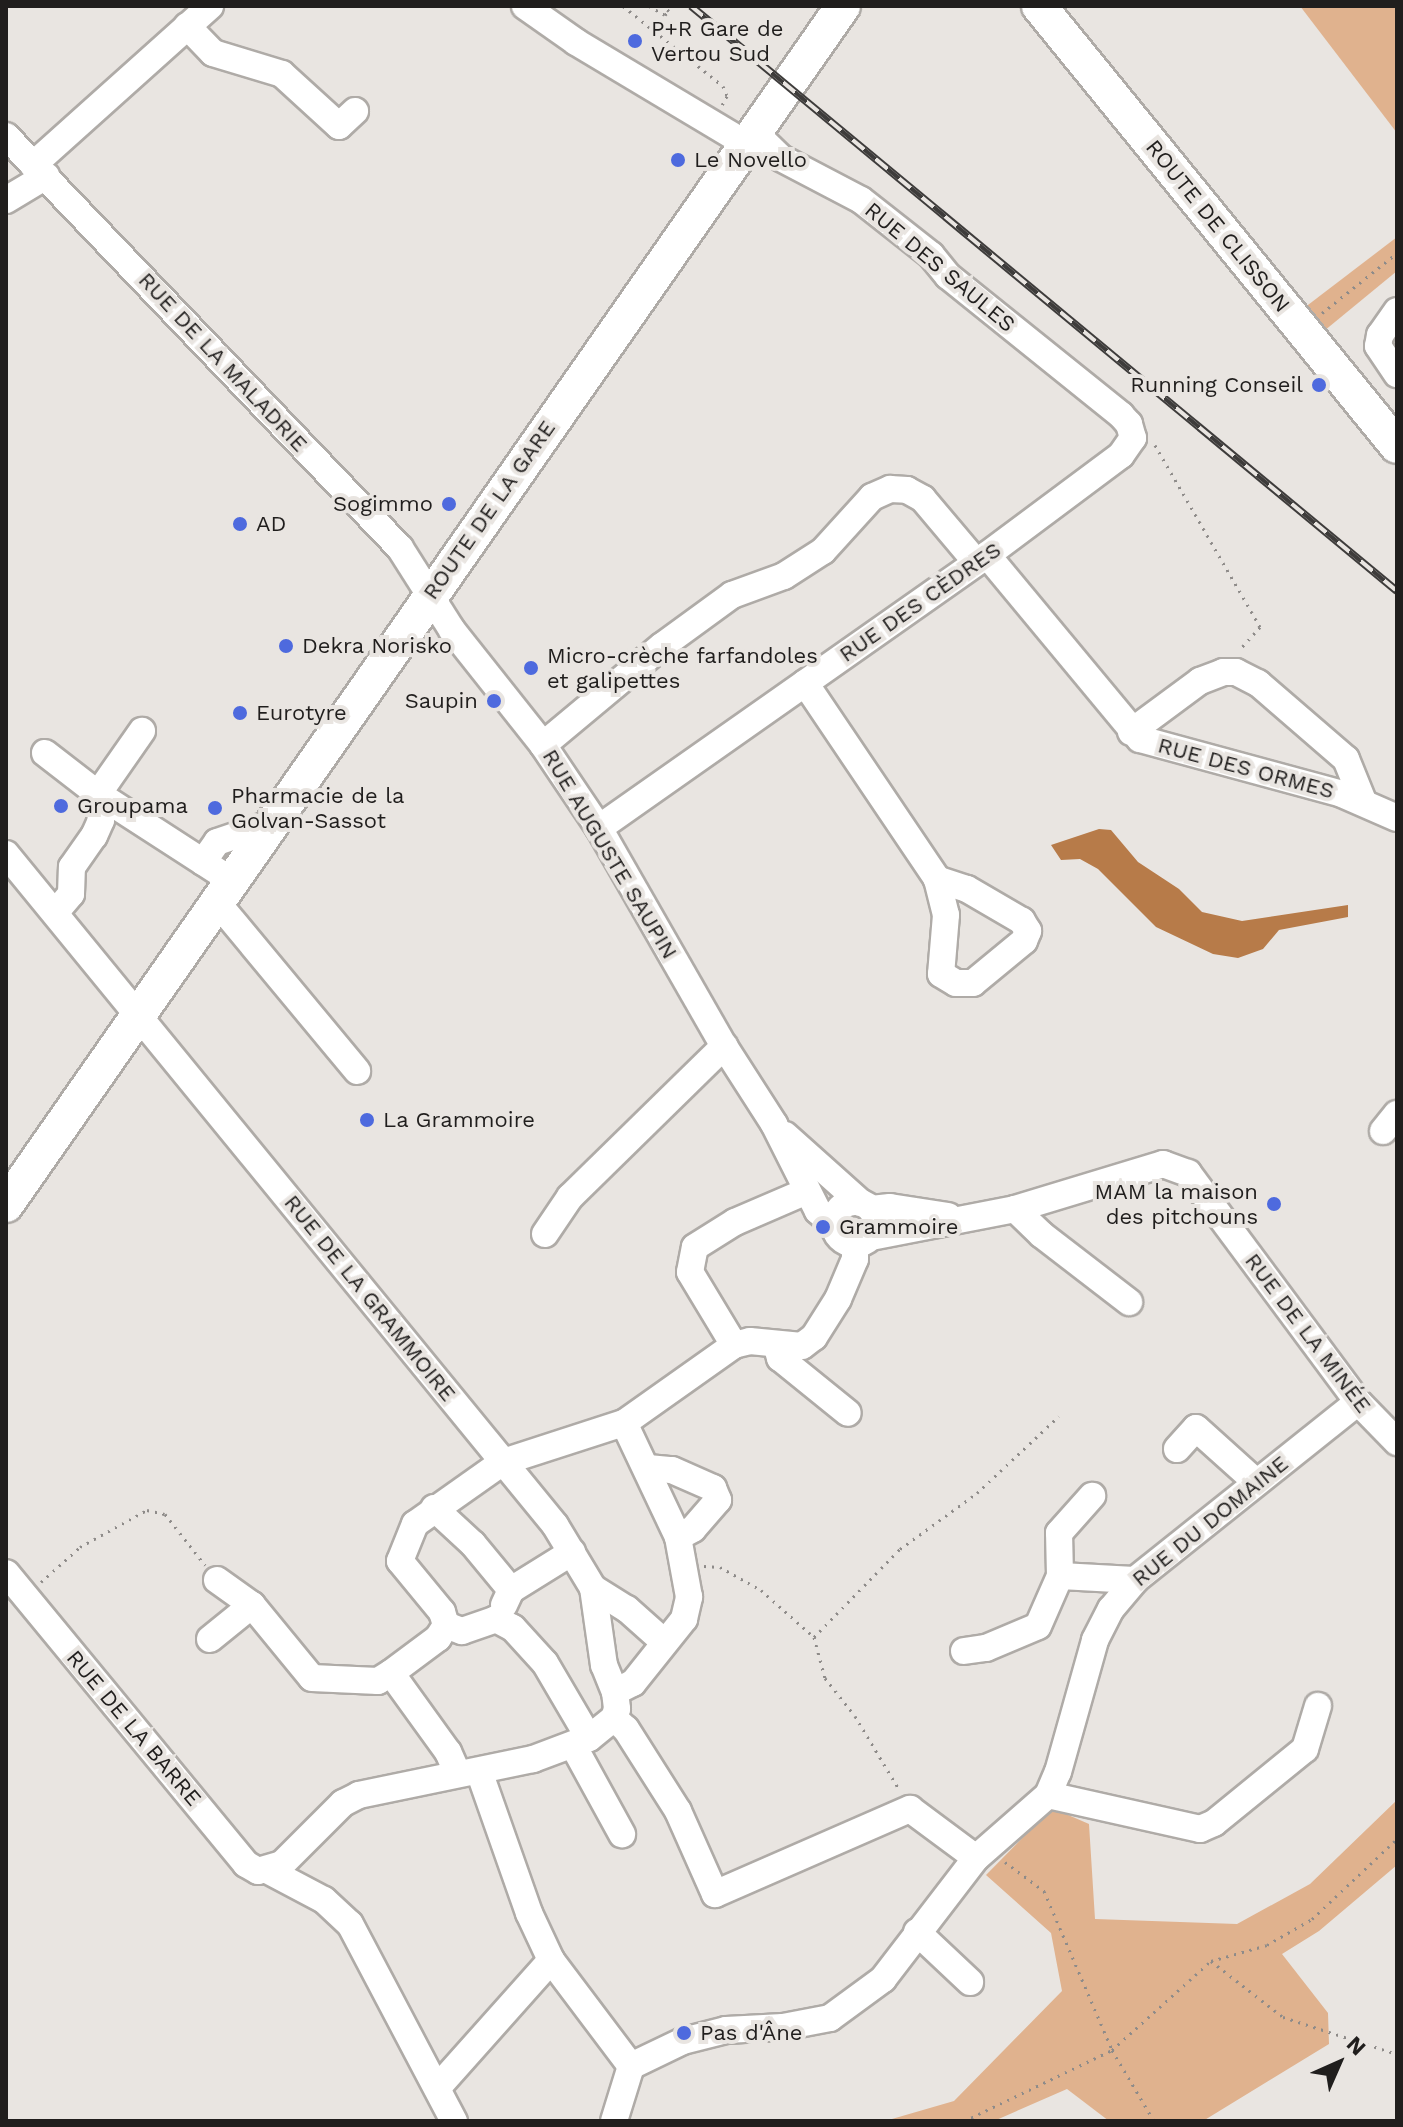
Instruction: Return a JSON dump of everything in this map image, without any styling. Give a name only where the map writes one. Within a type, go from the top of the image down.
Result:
[{"type":"main road","name":"ROUTE DE LA GARE","points":[[6,1205],[138,1015],[217,881],[270,824],[843,6]]},
{"type":"main road","name":"ROUTE DE CLISSON","points":[[1039,6],[1397,446]]},
{"type":"street","points":[[6,200],[40,171],[210,6]]},
{"type":"street","name":"RUE DES SAULES","points":[[525,6],[576,42],[712,121],[749,137],[781,158],[861,200],[931,255],[948,276],[1127,427]]},
{"type":"street","points":[[187,26],[213,53],[282,74],[339,126],[355,111]]},
{"type":"street","name":"RUE DE LA MALADRIE","points":[[6,136],[400,548],[428,596]]},
{"type":"street","points":[[1397,311],[1380,335],[1378,346],[1397,374]]},
{"type":"street","name":"RUE DES CÈDRES","points":[[599,828],[981,559],[1121,455],[1127,427]]},
{"type":"street","name":"RUE DES ORMES","points":[[543,745],[662,646],[732,595],[784,576],[823,551],[872,497],[890,489],[907,490],[923,499],[981,559],[1140,739],[1363,801],[1397,818]]},
{"type":"street","name":"RUE AUGUSTE SAUPIN","points":[[428,596],[543,745],[599,828],[724,1046],[774,1124],[818,1211],[833,1224]]},
{"type":"street","name":"RUE DES ORMES","points":[[1131,732],[1200,681],[1223,672],[1236,672],[1258,683],[1346,759],[1363,801]]},
{"type":"street","points":[[805,683],[937,879]]},
{"type":"street","points":[[55,913],[71,894],[72,867],[94,836],[101,820],[98,794],[142,731]]},
{"type":"street","points":[[45,753],[217,881],[357,1071]]},
{"type":"street","points":[[6,854],[138,1015]]},
{"type":"street","name":"RUE DE LA GRAMMOIRE","points":[[138,1015],[503,1462],[572,1552],[593,1588],[604,1665],[614,1705]]},
{"type":"street","points":[[545,1234],[570,1197],[724,1046]]},
{"type":"street","name":"RUE AUGUSTE SAUPIN","points":[[774,1124],[866,1206]]},
{"type":"street","name":"RUE DE LA MINÉE","points":[[863,1241],[1015,1209],[1163,1164],[1188,1173],[1358,1402],[1397,1442]]},
{"type":"street","points":[[734,1345],[690,1272],[695,1247],[735,1222],[807,1191]]},
{"type":"street","points":[[217,1580],[252,1605],[312,1678],[378,1681],[438,1638],[446,1625],[442,1612],[400,1561],[415,1524],[503,1462],[624,1423],[734,1345],[750,1341],[802,1346],[814,1337],[848,1279],[863,1241],[876,1226],[866,1206],[842,1206],[833,1224],[843,1241],[863,1241]]},
{"type":"street","name":"RUE DE LA MINÉE","points":[[866,1206],[971,1219]]},
{"type":"street","points":[[1015,1209],[1042,1235],[1129,1302]]},
{"type":"street","points":[[776,1344],[780,1358],[848,1413]]},
{"type":"street","name":"RUE DU DOMAINE","points":[[631,2066],[683,2041],[726,2030],[783,2027],[830,2018],[883,1979],[982,1852],[1048,1795],[1058,1772],[1095,1640],[1111,1609],[1135,1580],[1358,1402]]},
{"type":"street","points":[[269,1871],[282,1864],[343,1803],[359,1795],[533,1759],[581,1741],[684,1619],[689,1597],[678,1537],[648,1468],[624,1423]]},
{"type":"street","points":[[1177,1449],[1196,1428],[1256,1482]]},
{"type":"street","points":[[648,1468],[672,1470],[713,1488],[718,1500],[693,1529],[678,1537]]},
{"type":"street","points":[[964,1651],[986,1648],[1038,1626],[1060,1576],[1059,1533],[1092,1496]]},
{"type":"street","points":[[434,1508],[473,1544],[511,1590]]},
{"type":"street","points":[[446,1625],[462,1631],[496,1619],[511,1590],[572,1552]]},
{"type":"street","name":"RUE DE LA BARRE","points":[[6,1573],[246,1864],[258,1871],[269,1871],[324,1900],[350,1924],[454,2121]]},
{"type":"street","points":[[1060,1576],[1135,1580]]},
{"type":"street","name":"RUE DE LA GRAMMOIRE","points":[[593,1588],[627,1609],[664,1642]]},
{"type":"street","points":[[210,1639],[252,1605]]},
{"type":"street","points":[[496,1619],[513,1628],[545,1663],[622,1834]]},
{"type":"street","points":[[391,1673],[448,1752],[468,1771],[551,1960],[631,2066],[620,2117]]},
{"type":"street","points":[[614,1705],[678,1811],[715,1894],[910,1809],[982,1852]]},
{"type":"street","points":[[1048,1795],[1200,1829],[1214,1823],[1305,1749],[1318,1706]]},
{"type":"street","points":[[917,1932],[970,1982]]},
{"type":"street","points":[[438,2087],[551,1960]]},
{"type":"path","points":[[623,6],[723,86],[727,96],[712,121]]},
{"type":"path","points":[[649,6],[665,15],[669,11],[663,6]]},
{"type":"path","points":[[1301,329],[1397,253]]},
{"type":"path","points":[[1127,427],[1155,444],[1260,627],[1223,672]]},
{"type":"path","points":[[814,1637],[900,1549],[977,1493],[1059,1416]]},
{"type":"path","points":[[25,1597],[80,1547],[147,1510],[165,1514],[217,1580]]},
{"type":"path","points":[[685,1566],[720,1567],[761,1590],[814,1637],[825,1678],[855,1716],[910,1809]]},
{"type":"path","points":[[964,2121],[1112,2050],[1211,1961],[1267,1945],[1312,1919],[1397,1839]]},
{"type":"path","points":[[982,1852],[1044,1891],[1112,2050],[1154,2121]]},
{"type":"path","points":[[1211,1961],[1283,2017],[1397,2054]]},
{"type":"shaded area","points":[[1300,6],[1397,6],[1397,133]]},
{"type":"shaded area","points":[[1397,237],[1397,271],[1324,331],[1304,308]]},
{"type":"shaded area","points":[[1099,829],[1111,830],[1138,862],[1179,889],[1202,912],[1242,921],[1348,905],[1348,917],[1279,930],[1263,949],[1238,958],[1213,954],[1156,927],[1098,869],[1080,859],[1061,860],[1051,845]]},
{"type":"shaded area","points":[[1397,1800],[1397,1865],[1319,1931],[1282,1954],[1328,2013],[1329,2044],[1203,2121],[1109,2121],[1067,2089],[994,2121],[885,2121],[954,2101],[1062,1991],[1051,1933],[986,1875],[1052,1808],[1089,1824],[1095,1919],[1237,1924],[1310,1884]]},
{"type":"railway","points":[[691,6],[1397,591]]},
{"type":"place","name":"P+R Gare de Vertou Sud","points":[[635,41]]},
{"type":"place","name":"Le Novello","points":[[678,160]]},
{"type":"place","name":"Running Conseil","points":[[1319,385]]},
{"type":"place","name":"Sogimmo","points":[[449,504]]},
{"type":"place","name":"AD","points":[[240,524]]},
{"type":"place","name":"Dekra Norisko","points":[[286,646]]},
{"type":"place","name":"Micro-crèche farfandoles et galipettes","points":[[531,668]]},
{"type":"place","name":"Saupin","points":[[494,701]]},
{"type":"place","name":"Eurotyre","points":[[240,713]]},
{"type":"place","name":"Groupama","points":[[61,806]]},
{"type":"place","name":"Pharmacie de la Golvan-Sassot","points":[[215,808]]},
{"type":"place","name":"La Grammoire","points":[[367,1120]]},
{"type":"place","name":"MAM la maison des pitchouns","points":[[1274,1204]]},
{"type":"place","name":"Grammoire","points":[[823,1227]]},
{"type":"place","name":"Pas d'Âne","points":[[684,2033]]}]
